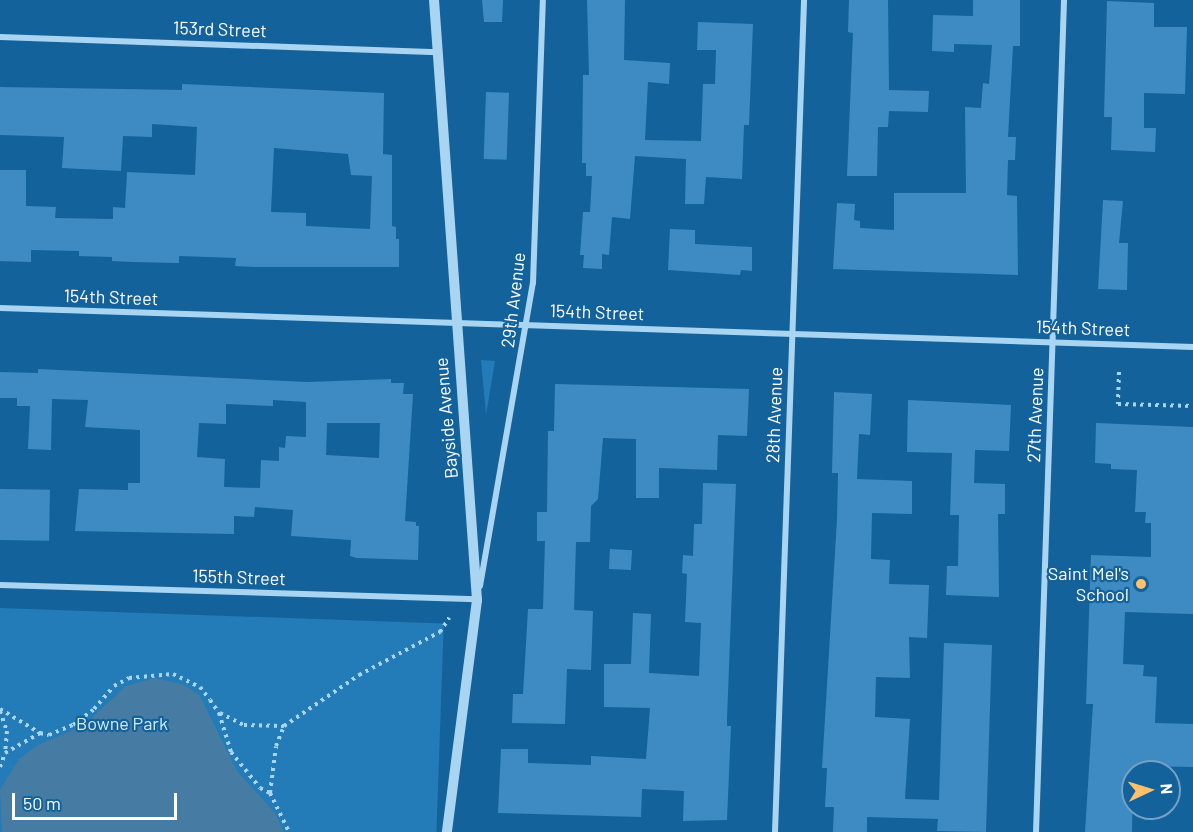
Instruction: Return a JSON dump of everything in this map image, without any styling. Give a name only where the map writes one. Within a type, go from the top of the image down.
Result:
[{"type":"street","name":"Bayside Avenue","points":[[434,0],[454,323],[477,600],[447,832]]},
{"type":"street","name":"29th Avenue","points":[[477,600],[534,271],[543,0]]},
{"type":"street","name":"28th Avenue","points":[[775,832],[804,0]]},
{"type":"street","name":"27th Avenue","points":[[1036,832],[1064,0]]},
{"type":"street","name":"153rd Street","points":[[0,37],[438,52]]},
{"type":"street","name":"154th Street","points":[[0,308],[1193,346]]},
{"type":"street","name":"155th Street","points":[[0,585],[477,600]]},
{"type":"path","points":[[1119,372],[1118,404],[1193,406]]},
{"type":"path","points":[[290,832],[270,793],[276,746],[284,726],[359,675],[440,632],[449,618]]},
{"type":"path","points":[[0,710],[40,733],[49,735],[73,724],[94,709],[114,686],[129,678],[157,672],[173,674],[200,687],[219,713],[231,752],[260,788],[270,793]]},
{"type":"path","points":[[0,710],[7,731],[5,753],[0,766]]},
{"type":"path","points":[[219,713],[244,725],[284,726]]},
{"type":"path","points":[[5,753],[40,733]]},
{"type":"green space","points":[[481,360],[495,361],[486,415]]},
{"type":"green space","name":"Bowne Park","points":[[0,608],[444,623],[436,832],[0,832]]},
{"type":"shaded area","points":[[155,678],[185,685],[200,696],[237,771],[275,813],[284,832],[2,832],[0,790],[19,759],[38,745],[83,726],[126,686]]},
{"type":"building","points":[[482,0],[503,0],[502,22],[484,22]]},
{"type":"building","points":[[587,0],[625,0],[624,60],[670,63],[669,84],[648,82],[645,140],[701,141],[703,84],[715,84],[716,50],[697,50],[698,22],[753,24],[749,125],[744,125],[742,179],[706,177],[704,204],[685,204],[686,159],[635,156],[630,219],[612,217],[609,255],[602,254],[602,269],[583,268],[584,255],[580,255],[583,212],[590,212],[592,176],[586,176],[586,163],[582,163],[583,75],[589,75]]},
{"type":"building","points":[[849,0],[888,0],[889,90],[929,91],[928,112],[889,111],[888,127],[878,127],[877,176],[847,176],[853,33],[848,32]]},
{"type":"building","points":[[973,0],[1020,0],[1020,46],[1013,46],[1008,137],[1016,137],[1015,160],[1008,160],[1007,195],[1017,196],[1018,275],[833,269],[837,203],[855,204],[854,220],[860,221],[860,228],[894,230],[894,193],[966,193],[965,107],[981,108],[983,83],[989,84],[992,45],[954,44],[954,52],[932,51],[933,15],[973,16]]},
{"type":"building","points":[[1107,1],[1154,3],[1154,27],[1187,27],[1185,94],[1144,93],[1144,128],[1156,128],[1155,152],[1111,150],[1112,117],[1104,117]]},
{"type":"building","points":[[182,84],[384,93],[383,154],[392,155],[392,226],[396,227],[396,239],[399,239],[399,267],[254,267],[235,266],[236,258],[179,256],[179,263],[133,262],[112,261],[112,257],[79,256],[79,251],[31,250],[31,262],[0,261],[0,170],[26,170],[26,206],[56,207],[55,218],[113,219],[113,207],[125,208],[127,172],[195,175],[197,127],[152,124],[152,137],[123,136],[121,171],[62,168],[64,137],[0,135],[0,87],[182,90]],"holes":[[[274,148],[348,154],[351,175],[372,176],[370,229],[306,226],[306,213],[271,212]]]},
{"type":"building","points":[[486,92],[509,93],[507,160],[484,159]]},
{"type":"building","points":[[1103,200],[1123,201],[1119,243],[1128,243],[1127,290],[1098,289]]},
{"type":"building","points":[[670,229],[695,230],[695,244],[752,247],[752,271],[741,270],[740,275],[668,270]]},
{"type":"building","points":[[38,369],[307,382],[391,379],[391,383],[404,383],[403,394],[413,394],[405,521],[416,522],[416,526],[419,526],[418,560],[357,558],[350,556],[351,540],[291,536],[293,510],[255,507],[254,517],[234,516],[234,534],[75,531],[79,489],[128,490],[128,483],[140,483],[140,430],[85,427],[88,400],[52,399],[51,450],[28,449],[30,406],[17,406],[17,398],[0,398],[0,372],[38,373]],"holes":[[[273,400],[306,402],[306,437],[286,436],[285,448],[279,447],[279,461],[261,460],[260,488],[224,487],[225,459],[197,457],[199,423],[226,424],[226,404],[273,406]],[[327,423],[380,423],[379,458],[326,455]]]},
{"type":"building","points":[[555,384],[749,389],[747,436],[718,435],[717,470],[659,468],[659,498],[636,498],[636,439],[603,438],[598,499],[591,506],[590,542],[576,542],[574,610],[593,611],[591,670],[567,669],[565,724],[512,723],[513,694],[523,694],[528,609],[543,609],[545,541],[537,541],[537,512],[547,512],[548,431],[554,431]]},
{"type":"building","points":[[834,392],[872,394],[870,435],[859,434],[857,479],[912,481],[912,514],[872,513],[871,559],[890,560],[889,584],[929,585],[927,638],[909,637],[910,678],[876,677],[875,717],[910,719],[905,799],[939,800],[944,643],[992,645],[986,832],[937,831],[938,819],[867,817],[867,832],[833,832],[834,807],[825,807],[827,768],[822,768],[837,519],[838,473],[832,473]]},
{"type":"building","points":[[908,400],[1011,405],[1009,451],[975,450],[974,483],[1005,484],[1005,514],[998,514],[999,597],[946,595],[947,566],[958,566],[959,515],[950,515],[952,453],[907,452]]},
{"type":"building","name":"Saint Mel's School","points":[[1096,423],[1193,427],[1193,614],[1125,612],[1123,664],[1144,665],[1143,676],[1157,677],[1155,723],[1193,724],[1193,767],[1181,767],[1181,760],[1121,760],[1121,820],[1132,820],[1132,832],[1085,832],[1093,704],[1086,704],[1091,555],[1151,557],[1151,523],[1145,523],[1146,512],[1135,512],[1137,470],[1111,469],[1111,464],[1095,463]]},
{"type":"building","points":[[703,483],[736,484],[727,719],[727,726],[731,726],[727,820],[683,821],[684,791],[642,789],[641,817],[498,813],[501,749],[528,749],[528,763],[591,765],[591,756],[646,759],[650,708],[604,707],[604,664],[631,664],[633,613],[651,614],[649,673],[699,676],[701,623],[685,622],[687,574],[682,573],[683,555],[693,556],[694,524],[702,524]]},
{"type":"building","points":[[0,489],[50,490],[49,541],[0,540]]},
{"type":"building","points":[[610,549],[632,550],[631,570],[609,569]]},
{"type":"place","name":"Saint Mel's School","points":[[1141,584]]}]
